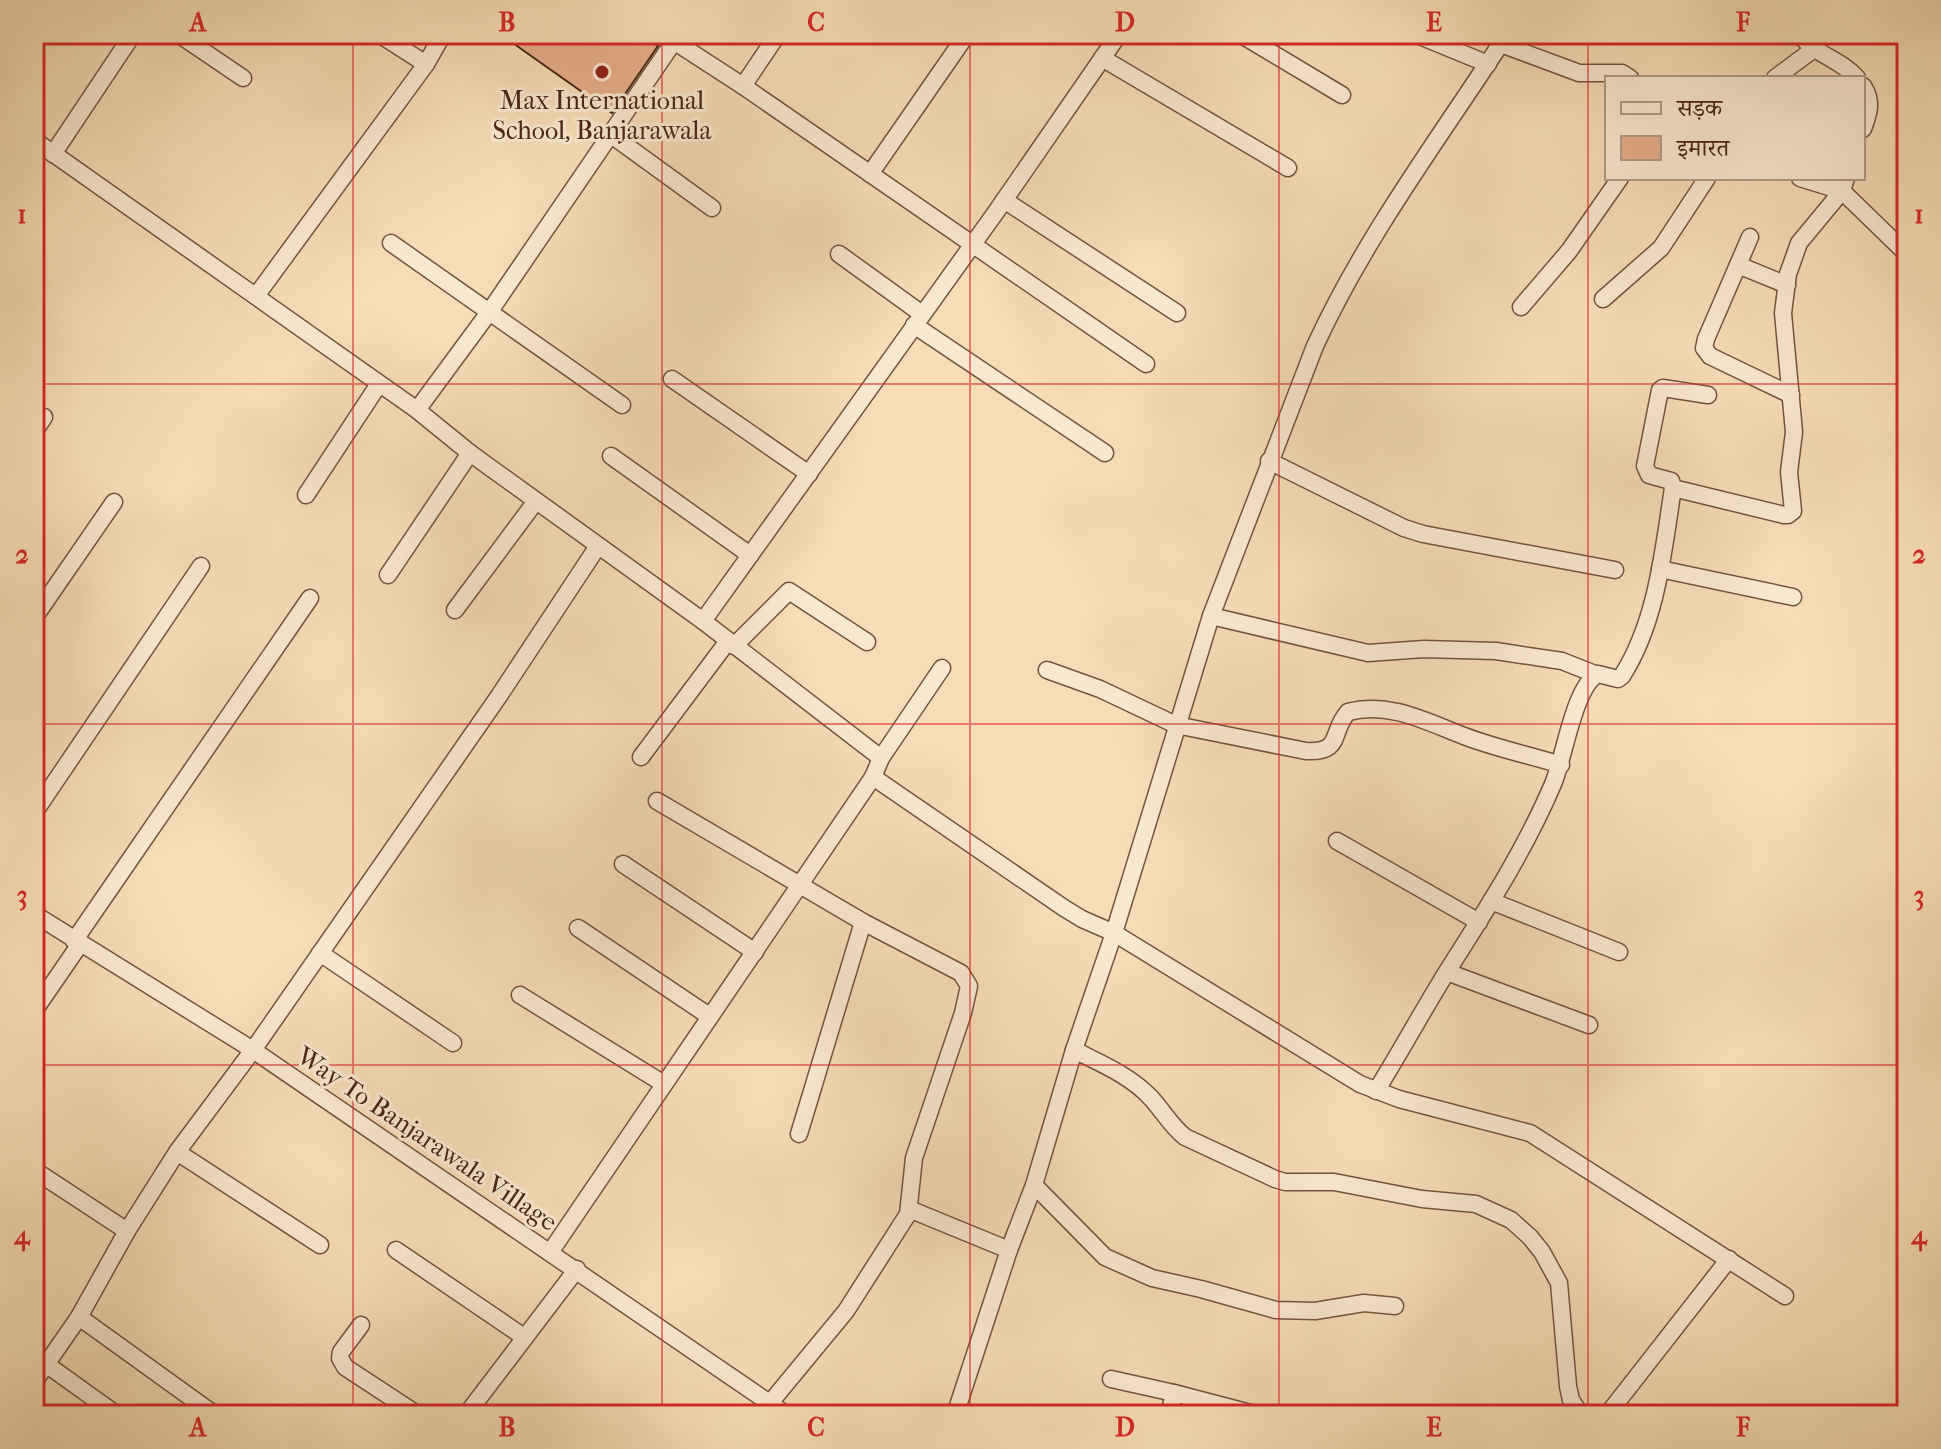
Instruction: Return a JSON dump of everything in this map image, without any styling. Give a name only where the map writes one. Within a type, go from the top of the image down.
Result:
[{"type":"street","points":[[53,154],[133,34]]},
{"type":"street","points":[[178,34],[243,78]]},
{"type":"street","points":[[379,34],[426,64]]},
{"type":"street","points":[[256,296],[426,64],[443,34]]},
{"type":"street","points":[[743,86],[778,34]]},
{"type":"street","points":[[870,174],[967,34]]},
{"type":"street","points":[[703,621],[1119,34]]},
{"type":"street","points":[[1240,34],[1342,95]]},
{"type":"street","points":[[1415,34],[1488,64]]},
{"type":"street","points":[[1800,34],[1814,49],[1855,76]]},
{"type":"street","points":[[417,410],[490,311],[672,36],[1146,364]]},
{"type":"street","points":[[955,1415],[1009,1250],[1034,1185],[1211,616],[1269,461],[1334,304],[1360,258],[1504,39],[1579,73],[1622,73],[1627,76]]},
{"type":"street","points":[[1778,76],[1814,49]]},
{"type":"street","points":[[1102,58],[1288,168]]},
{"type":"street","points":[[1865,89],[1870,107],[1865,123]]},
{"type":"street","points":[[610,134],[712,208]]},
{"type":"street","points":[[34,140],[417,410],[470,453],[703,621],[881,758]]},
{"type":"street","points":[[1521,307],[1569,251],[1619,180]]},
{"type":"street","points":[[1603,299],[1661,248],[1706,180]]},
{"type":"street","points":[[1815,180],[1844,184],[1907,254]]},
{"type":"street","points":[[1673,488],[1784,515],[1791,514],[1789,472],[1794,432],[1783,313],[1787,285],[1799,243],[1844,184]]},
{"type":"street","points":[[1004,200],[1177,313]]},
{"type":"street","points":[[1750,237],[1706,339],[1706,353],[1791,395]]},
{"type":"street","points":[[391,243],[622,405]]},
{"type":"street","points":[[839,254],[918,319],[1105,453]]},
{"type":"street","points":[[1738,265],[1787,285]]},
{"type":"street","points":[[672,379],[809,474]]},
{"type":"street","points":[[306,495],[379,384]]},
{"type":"street","points":[[1211,616],[1368,653],[1424,649],[1496,651],[1562,661],[1618,679],[1626,671],[1646,626],[1660,569],[1673,488],[1671,481],[1649,475],[1645,466],[1660,390],[1708,395]]},
{"type":"street","points":[[34,432],[44,417]]},
{"type":"street","points":[[388,575],[470,453]]},
{"type":"street","points":[[611,456],[750,555]]},
{"type":"street","points":[[1269,461],[1404,528],[1423,534],[1615,570]]},
{"type":"street","points":[[455,610],[536,501]]},
{"type":"street","points":[[34,618],[114,502]]},
{"type":"street","points":[[34,1382],[79,1317],[127,1231],[177,1152],[253,1050],[499,696],[598,546]]},
{"type":"street","points":[[34,813],[201,566]]},
{"type":"street","points":[[1660,569],[1793,597]]},
{"type":"street","points":[[641,757],[731,644],[789,591],[867,642]]},
{"type":"street","points":[[34,1011],[310,598]]},
{"type":"street","points":[[551,1251],[802,884],[942,668]]},
{"type":"street","points":[[1047,670],[1132,702],[1176,725],[1316,752],[1335,742],[1348,712],[1390,711],[1411,715],[1464,736],[1561,765]]},
{"type":"street","points":[[1376,1091],[1528,837],[1561,765],[1572,718],[1595,674]]},
{"type":"street","points":[[873,777],[1064,908],[1114,933],[1344,1076],[1376,1091],[1530,1133],[1785,1296]]},
{"type":"street","points":[[657,801],[863,922],[961,973],[969,986],[959,1027],[914,1158],[909,1209],[846,1311],[770,1403]]},
{"type":"street","points":[[1337,841],[1479,922]]},
{"type":"street","points":[[623,864],[755,952]]},
{"type":"street","points":[[1491,901],[1619,952]]},
{"type":"street","name":"Way To Banjarawala Village","points":[[34,914],[253,1050],[787,1415]]},
{"type":"street","points":[[799,1134],[863,922]]},
{"type":"street","points":[[578,928],[709,1016]]},
{"type":"street","points":[[320,953],[453,1043]]},
{"type":"street","points":[[1447,972],[1589,1025]]},
{"type":"street","points":[[520,995],[664,1084]]},
{"type":"street","points":[[1074,1050],[1129,1080],[1185,1137],[1275,1179],[1285,1182],[1334,1182],[1422,1199],[1476,1204],[1511,1220],[1542,1252],[1559,1283],[1568,1386],[1571,1400],[1581,1415]]},
{"type":"street","points":[[177,1152],[320,1245]]},
{"type":"street","points":[[34,1170],[127,1231]]},
{"type":"street","points":[[1034,1185],[1097,1250],[1119,1265],[1152,1278],[1276,1310],[1315,1311],[1364,1303],[1395,1306]]},
{"type":"street","points":[[909,1209],[1009,1250]]},
{"type":"street","points":[[396,1250],[524,1337]]},
{"type":"street","points":[[1607,1415],[1729,1259]]},
{"type":"street","points":[[466,1415],[577,1269]]},
{"type":"street","points":[[79,1317],[215,1415]]},
{"type":"street","points":[[361,1325],[341,1352],[345,1367],[418,1415]]},
{"type":"street","points":[[46,1364],[117,1415]]},
{"type":"street","points":[[1111,1379],[1258,1415]]},
{"type":"street","points":[[1169,1415],[1174,1393]]},
{"type":"building","name":"Max International School, Banjarawala","points":[[500,34],[641,34],[658,46],[612,113]]},
{"type":"place","name":"Max International School, Banjarawala","points":[[602,72]]}]
